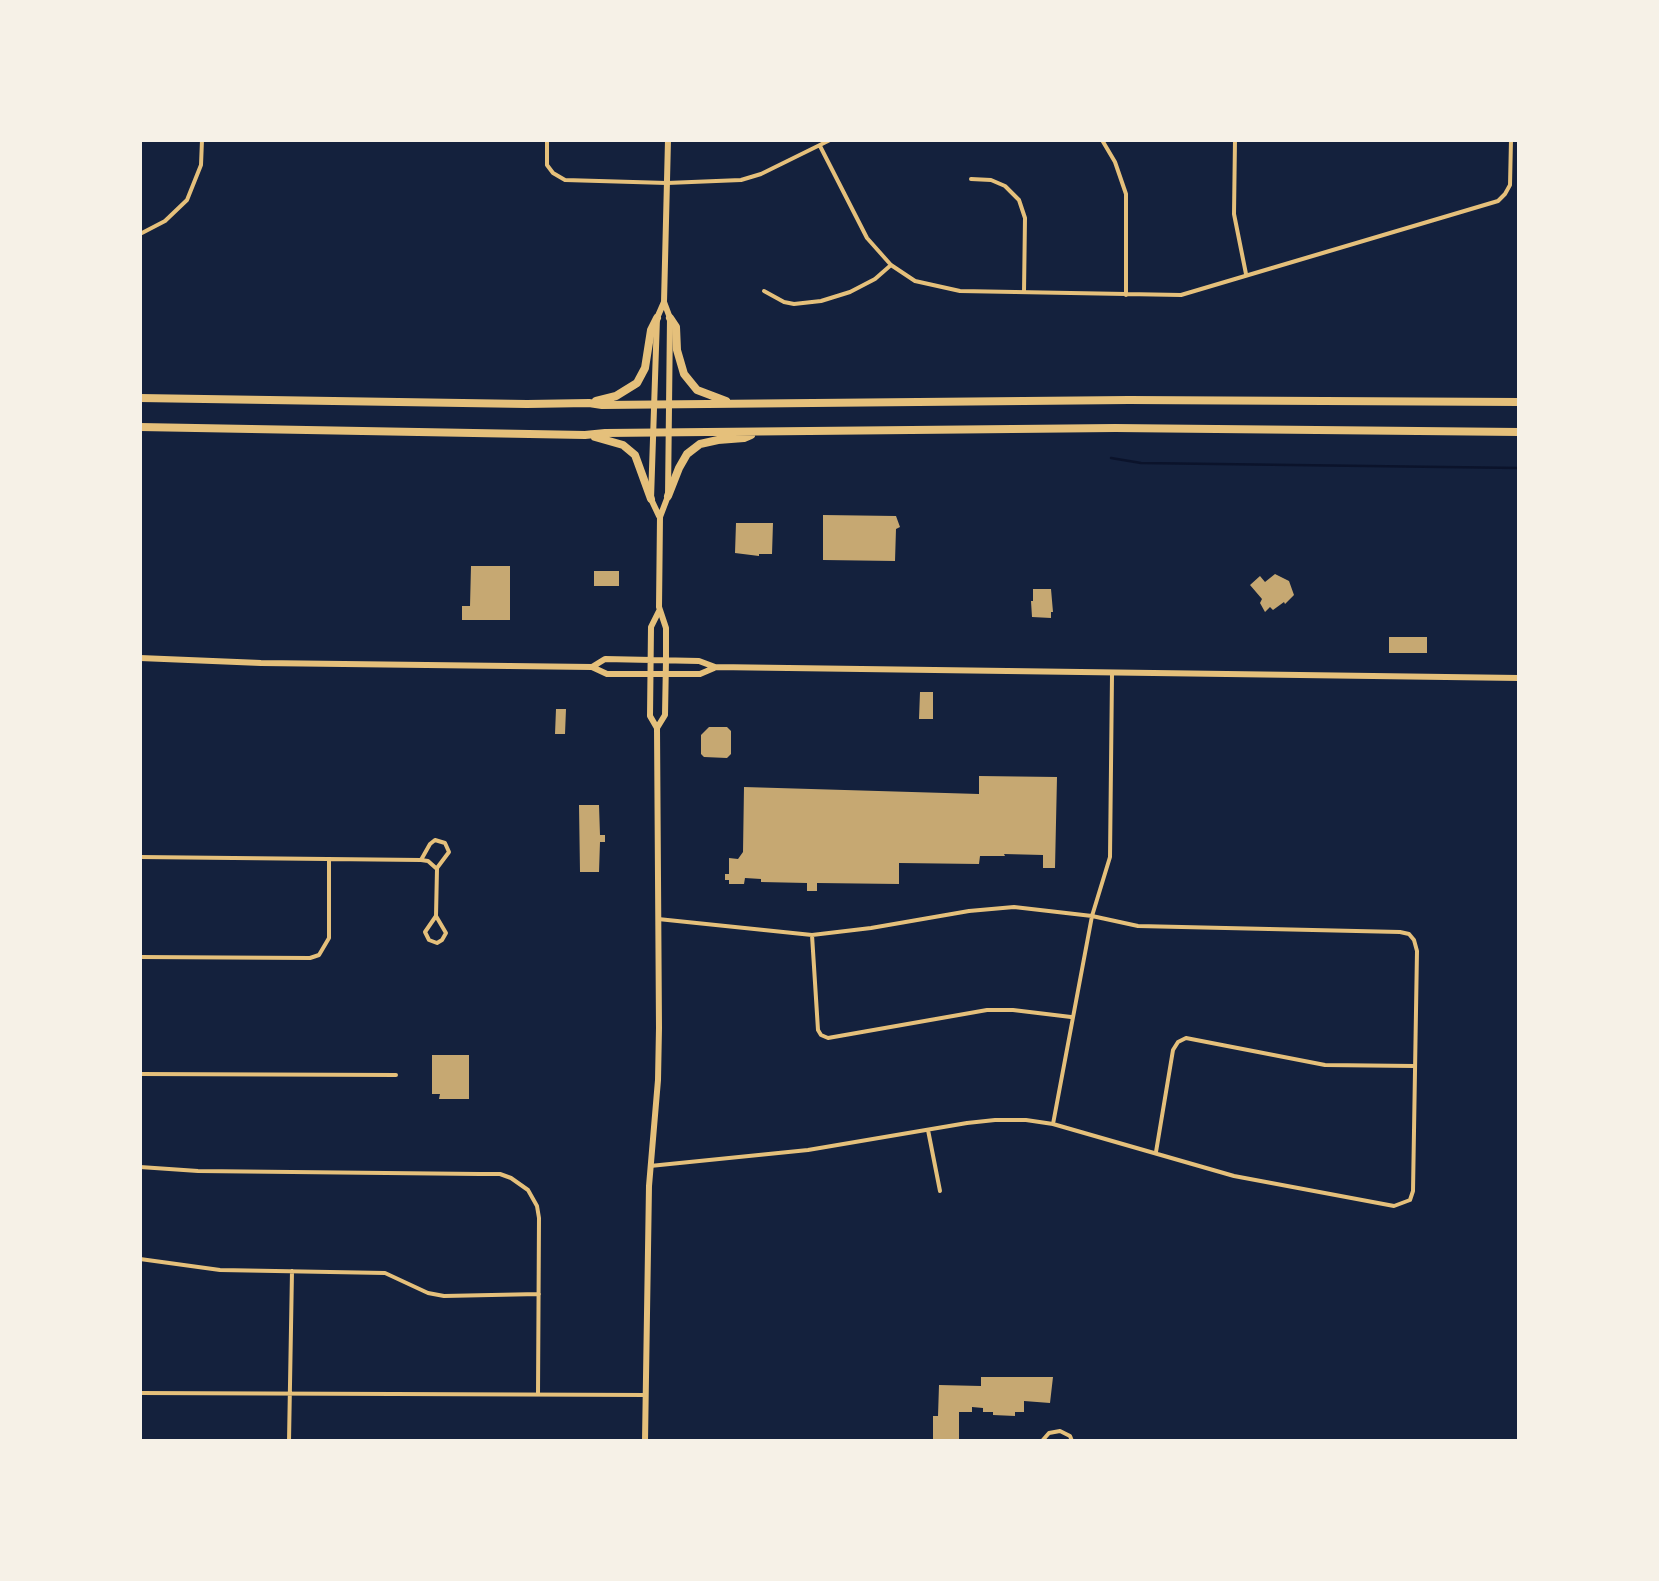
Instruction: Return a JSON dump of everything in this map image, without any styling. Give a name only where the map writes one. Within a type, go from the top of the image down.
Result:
[{"type":"highway","points":[[589,403],[616,396],[637,383],[645,368],[651,330],[657,318]]},
{"type":"highway","points":[[670,318],[676,328],[684,374],[691,384],[735,404]]},
{"type":"highway","points":[[140,398],[602,405],[1110,400],[1519,402]]},
{"type":"highway","points":[[140,427],[586,435],[1133,428],[1519,432]]},
{"type":"highway","points":[[668,496],[686,454],[700,444],[744,438],[758,431]]},
{"type":"highway","points":[[586,435],[624,445],[634,454],[651,499]]},
{"type":"main road","points":[[657,728],[664,716],[666,660],[666,628],[659,611],[660,517],[668,496],[670,404],[670,318],[664,302],[668,140]]},
{"type":"main road","points":[[660,517],[651,499],[657,318],[664,302]]},
{"type":"main road","points":[[645,1441],[650,1166],[658,1080],[657,728],[650,716],[651,627],[659,611]]},
{"type":"main road","points":[[140,658],[592,666],[608,674],[651,675],[700,674],[716,667]]},
{"type":"main road","points":[[592,666],[605,659],[699,661],[716,667],[1519,678]]},
{"type":"street","points":[[140,234],[165,221],[187,200],[201,166],[202,140]]},
{"type":"street","points":[[547,140],[548,165],[566,180],[667,183],[741,180],[762,174],[830,140]]},
{"type":"street","points":[[1102,140],[1126,194],[1126,295]]},
{"type":"street","points":[[1236,140],[1234,214],[1246,275]]},
{"type":"street","points":[[820,146],[867,238],[890,265],[916,280],[960,292],[1181,295],[1498,200],[1510,185],[1511,140]]},
{"type":"street","points":[[971,179],[1004,186],[1019,200],[1025,218],[1024,292]]},
{"type":"street","points":[[764,291],[794,304],[821,301],[850,292],[890,265]]},
{"type":"street","points":[[140,658],[140,686]]},
{"type":"street","points":[[1053,1124],[1092,916],[1110,857],[1112,672]]},
{"type":"street","points":[[421,860],[435,840],[445,843],[449,852],[437,869],[436,916],[446,933],[437,942],[429,940],[425,932],[436,916]]},
{"type":"street","points":[[140,857],[421,860],[437,869]]},
{"type":"street","points":[[140,957],[318,955],[328,938],[328,859]]},
{"type":"street","points":[[650,1166],[808,1150],[995,1120],[1053,1124],[1234,1176],[1394,1206],[1410,1200],[1413,1192],[1417,950],[1409,934],[1138,926],[1014,907],[812,935],[658,919]]},
{"type":"street","points":[[812,935],[821,1036],[828,1038],[987,1010],[1072,1017]]},
{"type":"street","points":[[1156,1152],[1173,1050],[1186,1038],[1324,1065],[1414,1066]]},
{"type":"street","points":[[140,1074],[396,1075]]},
{"type":"street","points":[[928,1130],[940,1191]]},
{"type":"street","points":[[140,1167],[500,1174],[512,1178],[528,1190],[539,1218],[538,1394]]},
{"type":"street","points":[[140,1259],[220,1270],[385,1273],[444,1296],[539,1294]]},
{"type":"street","points":[[290,1441],[292,1271]]},
{"type":"street","points":[[140,1393],[646,1396]]},
{"type":"street","points":[[1042,1441],[1049,1433],[1060,1431],[1072,1441]]},
{"type":"building","points":[[823,515],[896,516],[900,527],[896,529],[895,561],[823,560]]},
{"type":"building","points":[[736,523],[773,523],[772,554],[735,553]]},
{"type":"building","points":[[471,566],[510,566],[510,620],[462,620],[462,606],[470,606]]},
{"type":"building","points":[[594,571],[619,571],[619,586],[594,586]]},
{"type":"building","points":[[1275,574],[1289,581],[1294,595],[1285,604],[1265,612],[1262,599],[1250,585],[1260,576],[1265,582]]},
{"type":"building","points":[[1033,589],[1051,589],[1051,618],[1032,617]]},
{"type":"building","points":[[1389,637],[1427,637],[1427,653],[1389,653]]},
{"type":"building","points":[[920,692],[933,692],[933,719],[919,719]]},
{"type":"building","points":[[556,709],[566,709],[565,734],[555,734]]},
{"type":"building","points":[[709,727],[727,727],[731,731],[731,754],[727,758],[701,754],[701,735]]},
{"type":"building","points":[[979,776],[1057,777],[1055,868],[1043,868],[1043,855],[1004,854],[980,856],[979,864],[899,863],[899,884],[817,883],[817,891],[807,891],[807,883],[745,878],[744,884],[729,884],[725,880],[729,858],[738,859],[743,852],[744,787],[979,794]]},
{"type":"building","points":[[579,805],[599,805],[600,835],[605,835],[605,842],[600,842],[599,872],[580,872]]},
{"type":"building","points":[[432,1055],[469,1055],[469,1099],[439,1099],[440,1094],[432,1094]]},
{"type":"building","points":[[981,1377],[1053,1377],[1050,1403],[1024,1401],[1024,1412],[1015,1412],[1015,1416],[993,1415],[972,1407],[972,1412],[959,1412],[959,1441],[933,1441],[939,1385],[981,1386]]},
{"type":"waterway","points":[[1111,458],[1141,463],[1519,468]]}]
